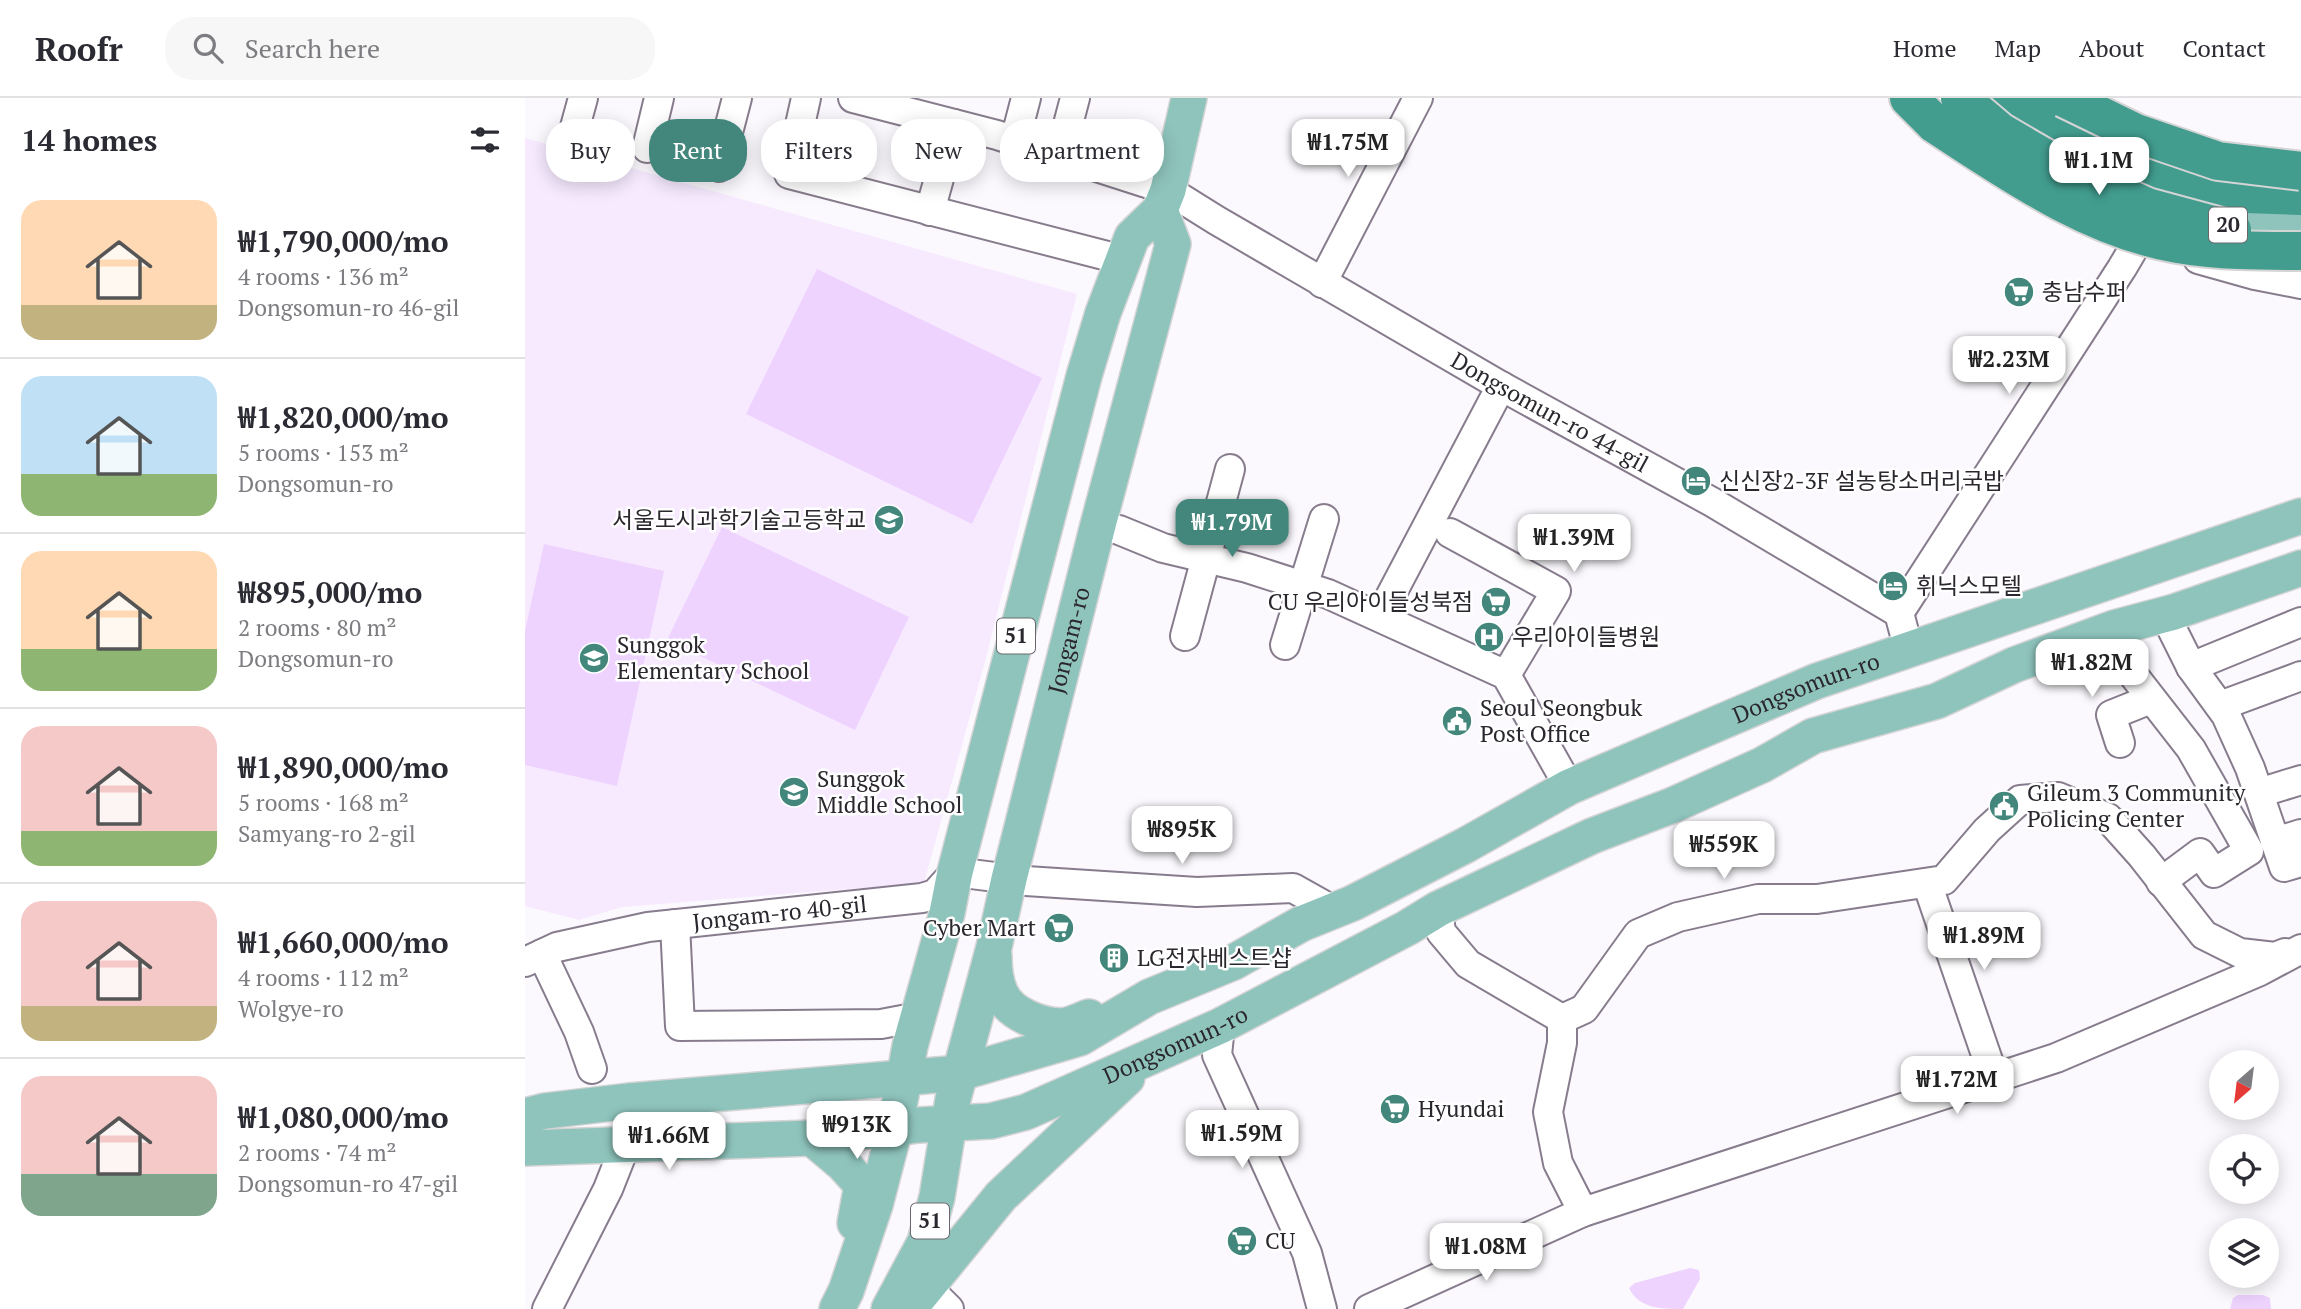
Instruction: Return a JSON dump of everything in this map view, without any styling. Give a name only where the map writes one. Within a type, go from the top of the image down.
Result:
[{"type":"highway","points":[[2011,98],[2118,158],[2246,194],[2301,196]]},
{"type":"highway","points":[[2064,98],[2136,133],[2218,161],[2301,171]]},
{"type":"highway","points":[[1934,107],[2000,132],[2072,174],[2147,207],[2224,229],[2280,237],[2301,235]]},
{"type":"highway","points":[[1934,107],[2016,177],[2057,200],[2123,229],[2176,244],[2234,251],[2301,251]]},
{"type":"main road","points":[[1164,200],[1189,98]]},
{"type":"main road","name":"20","points":[[1970,98],[1998,121],[2067,164],[2159,204],[2212,223],[2301,235]]},
{"type":"main road","name":"20","points":[[2047,98],[2135,155],[2258,186],[2301,186]]},
{"type":"main road","points":[[2106,98],[2142,124],[2181,166]]},
{"type":"main road","name":"51","points":[[837,1309],[846,1291],[875,1206],[895,1128],[903,1076],[1084,376],[1103,313],[1132,237],[1164,200]]},
{"type":"main road","name":"Jongam-ro","points":[[960,1073],[994,947],[1098,525],[1173,244],[1164,200]]},
{"type":"main road","name":"Dongsomun-ro","points":[[525,1116],[629,1101],[960,1073],[1080,1038],[1149,997],[1234,962],[1301,924],[1334,911],[1466,845],[1569,787],[1817,681],[2301,516]]},
{"type":"main road","name":"Dongsomun-ro","points":[[525,1147],[625,1146],[812,1138],[895,1128],[991,1121],[1025,1112],[1220,1026],[1438,909],[1592,836],[1673,805],[1762,765],[1814,736],[1937,701],[2014,665],[2114,628],[2174,612],[2301,568]]},
{"type":"main road","points":[[994,947],[994,975],[1002,996],[1024,1016],[1039,1023],[1064,1026],[1149,997]]},
{"type":"main road","points":[[929,1302],[1001,1196],[1118,1085],[1153,1056]]},
{"type":"main road","name":"51","points":[[888,1309],[925,1242],[937,1197],[960,1073]]},
{"type":"main road","points":[[812,1138],[843,1164],[862,1185],[860,1205],[828,1309]]},
{"type":"street","points":[[577,119],[583,98]]},
{"type":"street","points":[[647,148],[659,98]]},
{"type":"street","points":[[732,119],[737,98]]},
{"type":"street","points":[[806,98],[789,174],[1123,260]]},
{"type":"street","points":[[1020,119],[1026,98]]},
{"type":"street","points":[[1069,119],[1075,98]]},
{"type":"street","points":[[1322,283],[1418,98]]},
{"type":"street","points":[[1901,98],[1918,116],[2018,188],[2137,242],[2255,275],[2301,284]]},
{"type":"street","name":"Dongsomun-ro 44-gil","points":[[870,100],[947,114],[1000,134]]},
{"type":"street","points":[[930,211],[947,114]]},
{"type":"street","name":"Dongsomun-ro 44-gil","points":[[1122,182],[1164,200],[1322,283],[1501,386],[1712,502],[1899,613]]},
{"type":"street","points":[[1909,650],[1899,613],[2159,204]]},
{"type":"street","points":[[1380,616],[1501,386]]},
{"type":"street","points":[[1185,636],[1230,469]]},
{"type":"street","points":[[1285,645],[1324,519]]},
{"type":"street","points":[[1098,525],[1119,530],[1163,548],[1207,558],[1328,594],[1506,675],[1569,787]]},
{"type":"street","points":[[1450,533],[1558,587],[1506,675]]},
{"type":"street","points":[[2174,612],[2172,629],[2191,667],[2220,706],[2259,793],[2288,838],[2284,867],[2301,862]]},
{"type":"street","points":[[2191,667],[2301,622]]},
{"type":"street","points":[[2114,628],[2117,653],[2191,749],[2249,851],[2214,873],[2200,853],[2161,882]]},
{"type":"street","points":[[2220,706],[2301,677]]},
{"type":"street","points":[[2120,743],[2111,715],[2151,699]]},
{"type":"street","points":[[2259,793],[2301,780]]},
{"type":"street","points":[[1562,1019],[1584,1009],[1638,934],[1678,917],[1758,899],[1817,899],[1935,881],[2020,800],[2058,797],[2108,818],[2142,856],[2204,935],[2240,953],[2275,957],[2301,948]]},
{"type":"street","points":[[955,872],[1009,879],[1197,892],[1293,888],[1334,911]]},
{"type":"street","name":"Jongam-ro 40-gil","points":[[592,1069],[579,1032],[534,958],[570,944],[648,927],[922,898],[935,894],[955,872]]},
{"type":"street","points":[[1935,881],[1994,1078]]},
{"type":"street","points":[[1438,909],[1441,932],[1468,964],[1562,1019]]},
{"type":"street","points":[[675,924],[680,1026],[881,1024],[918,1017]]},
{"type":"street","points":[[1369,1309],[1583,1212],[2069,1052],[2260,971],[2301,948]]},
{"type":"street","points":[[1562,1019],[1562,1043],[1548,1112],[1558,1163],[1583,1212]]},
{"type":"street","points":[[1220,1026],[1217,1055],[1307,1253],[1322,1309]]},
{"type":"street","points":[[547,1309],[608,1189],[625,1146]]},
{"type":"shaded area","points":[[525,138],[546,144],[546,182],[635,182],[635,169],[649,173],[649,182],[681,182],[1077,294],[987,654],[924,883],[622,907],[579,920],[525,906]]},
{"type":"shaded area","points":[[817,269],[1042,378],[972,524],[746,414]]},
{"type":"shaded area","points":[[722,527],[909,617],[855,730],[667,640]]},
{"type":"shaded area","points":[[544,544],[664,571],[617,786],[525,765],[525,631]]},
{"type":"shaded area","points":[[1690,1268],[1699,1270],[1700,1279],[1683,1309],[1659,1308],[1645,1304],[1633,1295],[1629,1288],[1635,1283]]},
{"type":"shaded area","points":[[2238,1295],[2263,1295],[2270,1298],[2271,1309],[2230,1309],[2233,1298]]},
{"type":"place","name":"충남수퍼","points":[[2019,292]]},
{"type":"place","name":"신신장2-3F 설농탕소머리국밥","points":[[1696,481]]},
{"type":"place","name":"서울도시과학기술고등학교","points":[[889,520]]},
{"type":"place","name":"휘닉스모텔","points":[[1893,586]]},
{"type":"place","name":"CU 우리아이들성북점","points":[[1496,602]]},
{"type":"place","name":"우리아이들병원","points":[[1489,637]]},
{"type":"place","name":"Sunggok Elementary School","points":[[594,658]]},
{"type":"place","name":"Seoul Seongbuk Post Office","points":[[1457,721]]},
{"type":"place","name":"Sunggok Middle School","points":[[794,792]]},
{"type":"place","name":"Gileum 3 Community Policing Center","points":[[2004,806]]},
{"type":"place","name":"Cyber Mart","points":[[1059,928]]},
{"type":"place","name":"LG전자베스트샵","points":[[1114,958]]},
{"type":"place","name":"Hyundai","points":[[1395,1109]]},
{"type":"place","name":"CU","points":[[1242,1241]]}]
